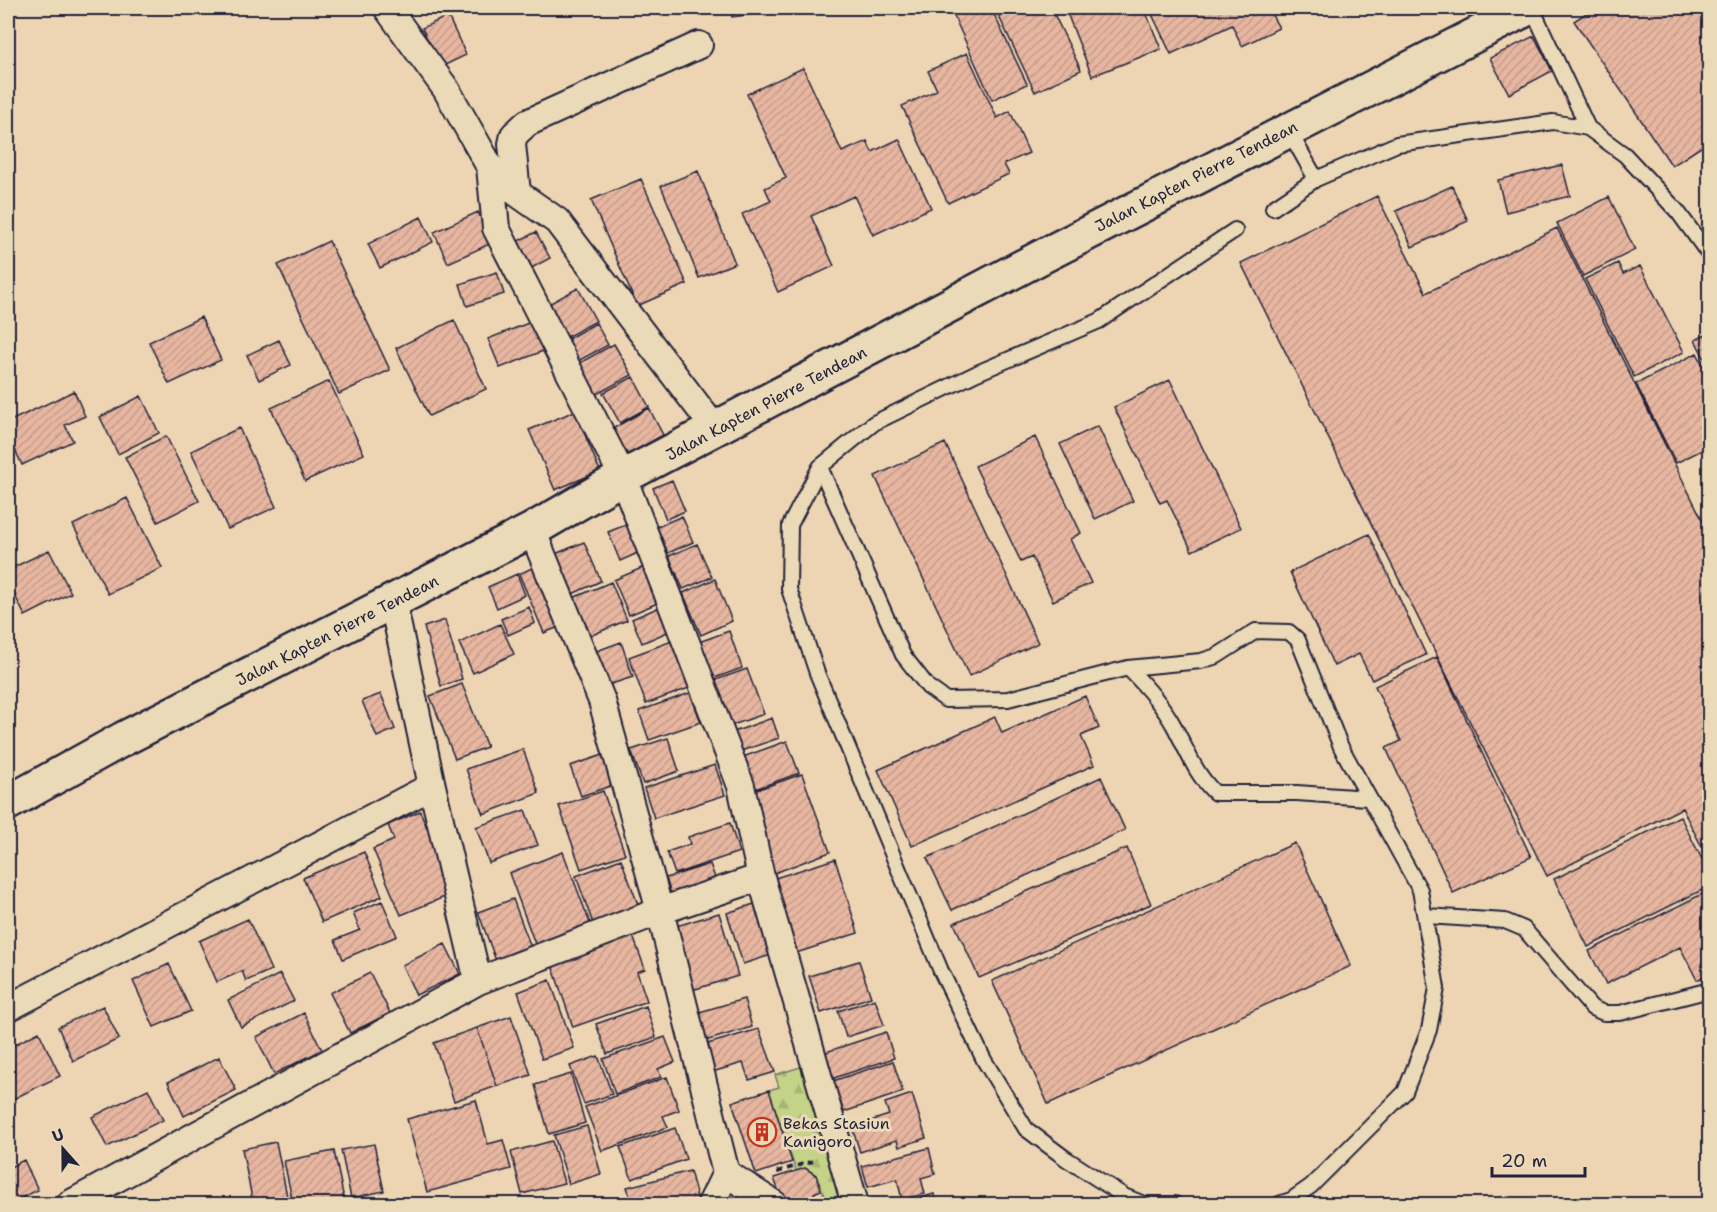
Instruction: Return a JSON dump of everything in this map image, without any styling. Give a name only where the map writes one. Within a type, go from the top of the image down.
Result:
[{"type":"main road","name":"Jalan Kapten Pierre Tendean","points":[[8,803],[123,739],[532,530],[623,477],[716,430],[1043,255],[1530,8]]},
{"type":"street","points":[[387,8],[446,88],[490,167],[517,193],[557,221],[716,430]]},
{"type":"street","points":[[517,193],[512,144],[514,135],[527,123],[699,45]]},
{"type":"street","points":[[490,167],[496,228],[623,477],[741,786],[761,877],[855,1204]]},
{"type":"street","points":[[532,530],[602,701],[734,1178],[774,1204]]},
{"type":"street","points":[[393,603],[432,786],[478,981]]},
{"type":"street","points":[[8,1008],[432,786]]},
{"type":"street","points":[[70,1204],[478,981],[660,911],[761,877]]},
{"type":"street","points":[[711,1204],[734,1178]]},
{"type":"lane","points":[[1530,8],[1588,128],[1632,163],[1678,212],[1710,256]]},
{"type":"lane","points":[[1273,208],[1316,179],[1397,144],[1553,122],[1588,128]]},
{"type":"lane","points":[[1288,129],[1316,179]]},
{"type":"lane","points":[[1175,1204],[1144,1204],[1124,1196],[1065,1158],[1026,1129],[984,1060],[941,971],[817,673],[789,589],[789,525],[820,467],[874,423],[977,373],[1099,321],[1235,230]]},
{"type":"lane","points":[[820,467],[903,656],[928,687],[946,700],[1008,699],[1128,668],[1201,661],[1217,656],[1256,631],[1289,632],[1298,640],[1341,747],[1367,798],[1420,890],[1437,988],[1429,1030],[1405,1092],[1311,1186],[1291,1200],[1279,1204]]},
{"type":"lane","points":[[1128,668],[1161,707],[1173,725],[1201,780],[1215,794],[1298,793],[1367,798]]},
{"type":"lane","points":[[1426,916],[1504,921],[1524,929],[1592,1008],[1604,1013],[1620,1013],[1710,990]]},
{"type":"path","points":[[734,1178],[840,1152]]},
{"type":"green space","points":[[810,1064],[850,1204],[808,1204],[825,1198],[816,1175],[805,1168],[796,1171],[769,1090],[779,1087],[775,1075]]},
{"type":"building","points":[[730,8],[798,8],[732,17]]},
{"type":"building","points":[[962,8],[991,8],[1027,84],[992,100],[952,12]]},
{"type":"building","points":[[995,8],[1051,8],[1081,70],[1035,92]]},
{"type":"building","points":[[1065,8],[1144,8],[1161,49],[1092,76]]},
{"type":"building","points":[[1149,8],[1268,8],[1279,28],[1242,46],[1232,25],[1171,54]]},
{"type":"building","points":[[1594,8],[1710,8],[1710,141],[1672,166],[1574,21]]},
{"type":"building","points":[[448,16],[466,55],[441,67],[422,28]]},
{"type":"building","points":[[1534,36],[1552,71],[1509,94],[1490,58]]},
{"type":"building","points":[[967,53],[997,118],[1010,111],[1029,153],[1004,164],[1009,174],[948,203],[902,106],[937,90],[928,71]]},
{"type":"building","points":[[803,68],[842,152],[867,141],[872,152],[899,139],[931,208],[873,235],[854,196],[811,216],[834,266],[778,292],[742,214],[771,201],[765,188],[786,178],[747,94]]},
{"type":"building","points":[[1562,165],[1570,196],[1506,212],[1498,180]]},
{"type":"building","points":[[698,171],[735,263],[699,278],[661,186]]},
{"type":"building","points":[[641,179],[687,284],[637,306],[591,200]]},
{"type":"building","points":[[1452,186],[1468,221],[1412,247],[1396,211]]},
{"type":"building","points":[[1377,196],[1426,293],[1557,228],[1710,535],[1710,863],[1682,808],[1547,876],[1241,263]]},
{"type":"building","points":[[1609,197],[1635,250],[1583,276],[1557,223]]},
{"type":"building","points":[[478,212],[492,243],[448,263],[434,232]]},
{"type":"building","points":[[421,217],[433,242],[380,268],[368,244]]},
{"type":"building","points":[[536,232],[550,258],[528,270],[514,243]]},
{"type":"building","points":[[329,241],[390,370],[339,394],[278,265]]},
{"type":"building","points":[[1618,263],[1623,274],[1640,266],[1684,352],[1634,377],[1585,279]]},
{"type":"building","points":[[497,272],[504,294],[467,306],[460,284]]},
{"type":"building","points":[[578,288],[596,321],[563,339],[545,306]]},
{"type":"building","points":[[201,317],[221,360],[169,384],[149,342]]},
{"type":"building","points":[[454,320],[486,389],[429,416],[396,348]]},
{"type":"building","points":[[531,322],[543,351],[500,368],[488,339]]},
{"type":"building","points":[[596,323],[608,345],[574,363],[562,342]]},
{"type":"building","points":[[1710,333],[1710,369],[1695,340]]},
{"type":"building","points":[[279,340],[291,365],[259,380],[247,355]]},
{"type":"building","points":[[614,344],[632,375],[593,396],[576,365]]},
{"type":"building","points":[[1697,353],[1710,378],[1710,446],[1676,463],[1636,384]]},
{"type":"building","points":[[633,377],[649,407],[620,423],[603,393]]},
{"type":"building","points":[[1170,380],[1241,528],[1192,551],[1167,500],[1160,503],[1114,407]]},
{"type":"building","points":[[329,381],[364,454],[305,481],[271,408]]},
{"type":"building","points":[[74,391],[85,416],[65,425],[73,441],[22,465],[8,434],[8,422]]},
{"type":"building","points":[[141,396],[159,433],[118,454],[100,417]]},
{"type":"building","points":[[649,408],[663,435],[626,456],[612,429]]},
{"type":"building","points":[[575,411],[600,471],[555,490],[529,430]]},
{"type":"building","points":[[1098,426],[1133,501],[1095,519],[1060,444]]},
{"type":"building","points":[[239,428],[276,507],[228,529],[191,451]]},
{"type":"building","points":[[166,436],[199,501],[158,522],[125,457]]},
{"type":"building","points":[[1035,437],[1081,533],[1070,539],[1091,583],[1053,601],[1032,557],[1021,562],[975,466]]},
{"type":"building","points":[[945,443],[1038,643],[969,676],[875,476]]},
{"type":"building","points":[[672,480],[685,511],[666,519],[653,488]]},
{"type":"building","points":[[127,498],[162,568],[108,594],[73,525]]},
{"type":"building","points":[[682,516],[693,542],[668,553],[657,527]]},
{"type":"building","points":[[628,524],[640,552],[620,561],[608,532]]},
{"type":"building","points":[[1369,534],[1426,655],[1372,680],[1359,654],[1334,666],[1290,572]]},
{"type":"building","points":[[584,542],[601,581],[570,595],[553,555]]},
{"type":"building","points":[[697,544],[712,577],[683,589],[669,556]]},
{"type":"building","points":[[49,550],[71,593],[25,616],[8,581],[8,570]]},
{"type":"building","points":[[538,565],[564,625],[544,633],[519,574]]},
{"type":"building","points":[[644,567],[660,602],[629,615],[614,580]]},
{"type":"building","points":[[517,574],[525,595],[497,608],[488,587]]},
{"type":"building","points":[[715,579],[732,621],[701,635],[683,593]]},
{"type":"building","points":[[611,582],[627,620],[590,636],[573,598]]},
{"type":"building","points":[[669,603],[679,627],[642,643],[632,619]]},
{"type":"building","points":[[529,607],[535,623],[508,635],[501,619]]},
{"type":"building","points":[[445,620],[462,679],[441,686],[424,627]]},
{"type":"building","points":[[500,624],[514,654],[473,673],[459,643]]},
{"type":"building","points":[[729,631],[742,668],[712,679],[699,642]]},
{"type":"building","points":[[672,641],[689,688],[646,704],[629,657]]},
{"type":"building","points":[[621,642],[633,677],[605,686],[594,652]]},
{"type":"building","points":[[1437,657],[1531,857],[1453,893],[1386,748],[1401,741],[1375,686]]},
{"type":"building","points":[[747,669],[764,714],[727,727],[710,682]]},
{"type":"building","points":[[462,684],[487,747],[455,759],[430,696]]},
{"type":"building","points":[[690,693],[701,722],[649,740],[639,711]]},
{"type":"building","points":[[381,694],[395,729],[377,737],[362,701]]},
{"type":"building","points":[[1085,696],[1099,728],[1081,736],[1094,765],[912,846],[878,770],[995,717],[1002,733]]},
{"type":"building","points":[[772,718],[779,738],[738,752],[731,733]]},
{"type":"building","points":[[668,738],[679,771],[643,784],[631,750]]},
{"type":"building","points":[[787,741],[799,773],[755,789],[743,757]]},
{"type":"building","points":[[523,749],[539,793],[483,814],[466,769]]},
{"type":"building","points":[[609,753],[619,783],[581,796],[570,766]]},
{"type":"building","points":[[715,765],[725,795],[654,818],[644,788]]},
{"type":"building","points":[[802,774],[830,852],[769,875],[748,793]]},
{"type":"building","points":[[1101,777],[1125,830],[952,910],[927,858]]},
{"type":"building","points":[[603,791],[625,854],[581,869],[559,806]]},
{"type":"building","points":[[525,810],[538,845],[489,863],[476,827]]},
{"type":"building","points":[[420,811],[454,893],[401,915],[373,849],[394,840],[388,825]]},
{"type":"building","points":[[1680,816],[1710,875],[1710,886],[1588,947],[1554,879]]},
{"type":"building","points":[[730,823],[739,852],[675,874],[667,852],[690,844],[688,837]]},
{"type":"building","points":[[1295,843],[1351,966],[1048,1104],[992,981]]},
{"type":"building","points":[[1127,848],[1151,904],[979,978],[954,923]]},
{"type":"building","points":[[364,852],[382,896],[322,922],[303,878]]},
{"type":"building","points":[[563,852],[593,931],[538,952],[509,873]]},
{"type":"building","points":[[621,859],[641,912],[595,929],[576,876]]},
{"type":"building","points":[[835,859],[858,933],[796,953],[772,879]]},
{"type":"building","points":[[710,864],[718,886],[673,901],[666,878]]},
{"type":"building","points":[[1710,890],[1710,973],[1697,980],[1680,947],[1606,984],[1589,951]]},
{"type":"building","points":[[513,899],[533,953],[498,966],[478,912]]},
{"type":"building","points":[[382,901],[397,936],[343,959],[335,940],[360,930],[353,913]]},
{"type":"building","points":[[757,903],[774,954],[743,964],[727,913]]},
{"type":"building","points":[[719,913],[738,976],[689,991],[670,928]]},
{"type":"building","points":[[248,919],[271,970],[246,981],[242,971],[217,982],[199,941]]},
{"type":"building","points":[[633,936],[645,969],[637,972],[647,1001],[573,1027],[552,965]]},
{"type":"building","points":[[445,944],[460,974],[416,995],[402,965]]},
{"type":"building","points":[[859,961],[871,997],[821,1013],[809,976]]},
{"type":"building","points":[[169,964],[191,1011],[154,1027],[133,981]]},
{"type":"building","points":[[370,973],[390,1013],[350,1033],[330,993]]},
{"type":"building","points":[[280,974],[294,1001],[241,1027],[228,1000]]},
{"type":"building","points":[[550,980],[574,1048],[542,1059],[518,992]]},
{"type":"building","points":[[744,999],[752,1027],[705,1041],[696,1013]]},
{"type":"building","points":[[875,999],[884,1025],[846,1037],[838,1011]]},
{"type":"building","points":[[103,1006],[119,1039],[73,1061],[58,1027]]},
{"type":"building","points":[[646,1006],[656,1037],[607,1054],[596,1024]]},
{"type":"building","points":[[304,1013],[322,1050],[274,1074],[256,1037]]},
{"type":"building","points":[[511,1016],[531,1075],[497,1086],[477,1028]]},
{"type":"building","points":[[477,1028],[497,1086],[454,1101],[434,1043]]},
{"type":"building","points":[[759,1029],[775,1072],[749,1080],[743,1063],[712,1072],[704,1045]]},
{"type":"building","points":[[39,1032],[60,1076],[11,1100],[8,1092],[8,1048]]},
{"type":"building","points":[[886,1032],[894,1058],[831,1079],[823,1053]]},
{"type":"building","points":[[665,1037],[675,1062],[658,1069],[661,1077],[615,1094],[603,1059]]},
{"type":"building","points":[[598,1056],[612,1094],[584,1104],[570,1066]]},
{"type":"building","points":[[219,1057],[236,1090],[184,1116],[168,1082]]},
{"type":"building","points":[[893,1061],[903,1092],[844,1112],[833,1081]]},
{"type":"building","points":[[571,1074],[585,1123],[549,1134],[535,1085]]},
{"type":"building","points":[[667,1077],[679,1110],[663,1116],[668,1127],[602,1151],[585,1107]]},
{"type":"building","points":[[148,1089],[163,1120],[107,1147],[92,1117]]},
{"type":"building","name":"Bekas Stasiun Kanigoro","points":[[769,1090],[792,1162],[756,1174],[732,1102]]},
{"type":"building","points":[[912,1094],[926,1138],[899,1147],[897,1140],[860,1152],[852,1127],[889,1115],[885,1103]]},
{"type":"building","points":[[476,1100],[488,1144],[503,1140],[511,1169],[427,1192],[407,1119]]},
{"type":"building","points":[[587,1126],[601,1174],[569,1184],[554,1135]]},
{"type":"building","points":[[675,1128],[686,1159],[632,1179],[620,1147]]},
{"type":"building","points":[[552,1141],[564,1183],[522,1194],[511,1152]]},
{"type":"building","points":[[276,1142],[287,1196],[253,1203],[242,1149]]},
{"type":"building","points":[[374,1144],[384,1191],[351,1198],[341,1150]]},
{"type":"building","points":[[929,1148],[935,1174],[921,1178],[925,1194],[902,1199],[897,1179],[868,1187],[862,1166]]},
{"type":"building","points":[[334,1151],[345,1204],[293,1204],[284,1161]]},
{"type":"building","points":[[24,1160],[38,1190],[8,1204],[8,1168]]},
{"type":"building","points":[[805,1168],[816,1175],[821,1190],[814,1193],[816,1198],[795,1204],[780,1195],[774,1178]]},
{"type":"building","points":[[690,1171],[699,1204],[632,1204],[627,1187]]},
{"type":"building","points":[[934,1194],[938,1204],[901,1204]]},
{"type":"place","name":"Bekas Stasiun Kanigoro","points":[[762,1132]]}]
